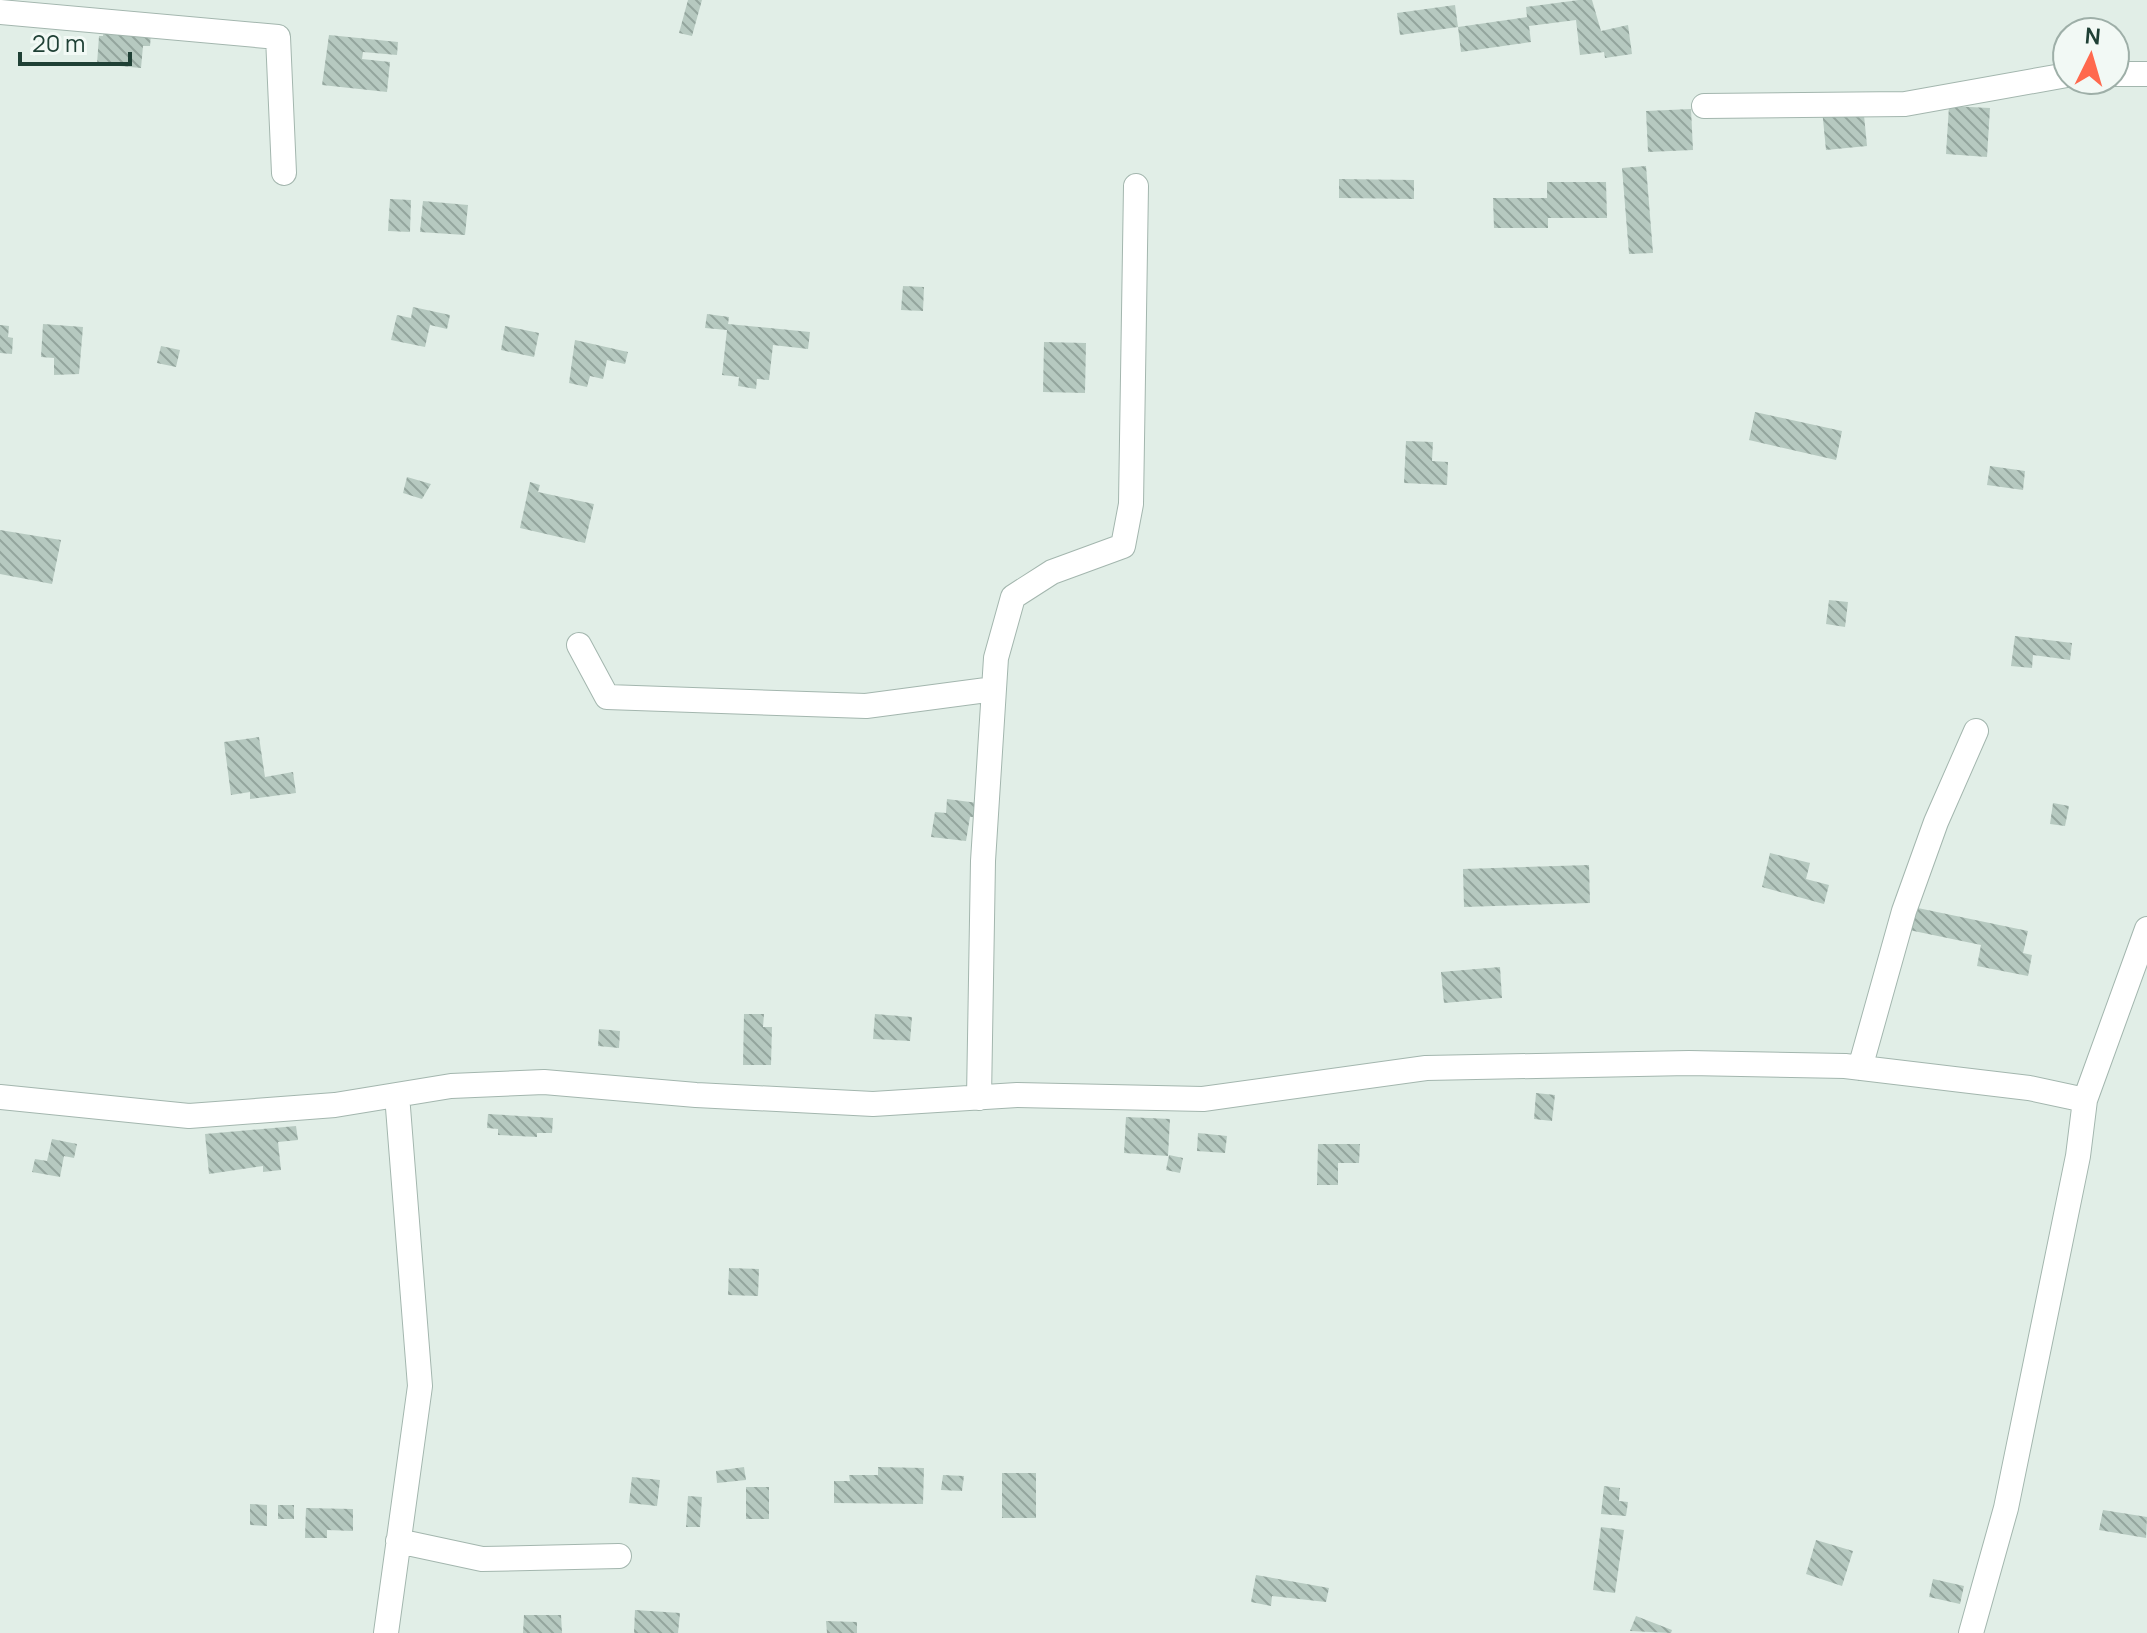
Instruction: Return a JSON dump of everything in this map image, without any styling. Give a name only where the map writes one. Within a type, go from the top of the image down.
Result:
[{"type":"street","points":[[0,12],[278,37],[284,173]]},
{"type":"street","points":[[1704,106],[1905,104],[2051,78]]},
{"type":"street","points":[[979,1098],[983,861],[996,658],[1013,597],[1052,572],[1123,546],[1131,504],[1136,186]]},
{"type":"street","points":[[579,645],[607,697],[866,706],[994,689]]},
{"type":"street","points":[[1860,1068],[1904,911],[1936,822],[1976,731]]},
{"type":"street","points":[[1971,1633],[2006,1508],[2078,1156],[2085,1100],[2147,929]]},
{"type":"street","points":[[0,1097],[189,1116],[335,1105],[451,1086],[544,1082],[696,1095],[873,1104],[979,1098],[1203,1099],[1426,1068],[1689,1063],[1860,1068],[2029,1088],[2085,1100]]},
{"type":"street","points":[[386,1633],[420,1386],[397,1095]]},
{"type":"street","points":[[398,1541],[482,1559],[619,1556]]},
{"type":"building","points":[[688,0],[702,0],[692,36],[679,33]]},
{"type":"building","points":[[1592,0],[1601,31],[1628,25],[1632,54],[1605,58],[1604,52],[1580,55],[1576,20],[1529,26],[1531,42],[1461,52],[1458,27],[1527,17],[1526,7]]},
{"type":"building","points":[[1455,5],[1458,27],[1400,35],[1397,13]]},
{"type":"building","points":[[104,30],[151,34],[150,46],[143,46],[141,68],[97,64],[99,36],[103,36]]},
{"type":"building","points":[[329,35],[398,42],[397,55],[363,52],[362,59],[390,62],[387,92],[322,85]]},
{"type":"building","points":[[1863,105],[1867,146],[1826,150],[1822,109]]},
{"type":"building","points":[[1949,106],[1990,108],[1987,157],[1946,154]]},
{"type":"building","points":[[1691,109],[1693,150],[1648,152],[1646,111]]},
{"type":"building","points":[[1646,166],[1653,253],[1629,254],[1622,168]]},
{"type":"building","points":[[1339,179],[1414,180],[1414,199],[1339,198]]},
{"type":"building","points":[[1547,182],[1606,182],[1607,218],[1548,218],[1548,228],[1494,228],[1493,198],[1547,198]]},
{"type":"building","points":[[390,199],[411,200],[410,232],[388,231]]},
{"type":"building","points":[[423,201],[468,205],[465,235],[420,232]]},
{"type":"building","points":[[903,286],[924,287],[923,311],[901,310]]},
{"type":"building","points":[[413,307],[450,315],[447,329],[430,325],[425,347],[391,340],[397,315],[411,318]]},
{"type":"building","points":[[707,314],[729,317],[728,324],[810,332],[808,349],[773,345],[769,380],[757,379],[756,389],[738,386],[739,377],[722,375],[727,330],[705,328]]},
{"type":"building","points":[[43,324],[83,327],[79,374],[54,375],[54,358],[41,357]]},
{"type":"building","points":[[0,325],[9,326],[8,337],[13,338],[12,354],[0,353]]},
{"type":"building","points":[[505,326],[539,333],[534,357],[501,350]]},
{"type":"building","points":[[575,340],[628,352],[625,364],[607,360],[603,379],[590,376],[587,387],[569,383]]},
{"type":"building","points":[[1044,342],[1086,343],[1085,393],[1043,392]]},
{"type":"building","points":[[161,346],[180,350],[176,367],[157,363]]},
{"type":"building","points":[[1755,412],[1842,431],[1836,460],[1749,440]]},
{"type":"building","points":[[1406,441],[1433,442],[1432,461],[1448,462],[1447,485],[1404,483]]},
{"type":"building","points":[[1990,466],[2025,471],[2023,490],[1987,485]]},
{"type":"building","points":[[407,477],[431,484],[422,499],[403,493]]},
{"type":"building","points":[[530,482],[540,485],[538,492],[594,504],[585,543],[520,528]]},
{"type":"building","points":[[0,530],[61,540],[52,584],[0,574]]},
{"type":"building","points":[[1829,600],[1848,602],[1845,627],[1826,624]]},
{"type":"building","points":[[2015,636],[2072,643],[2070,660],[2033,655],[2032,668],[2011,666]]},
{"type":"building","points":[[259,737],[265,777],[293,772],[296,793],[250,799],[250,792],[231,795],[224,742]]},
{"type":"building","points":[[947,799],[978,803],[977,817],[970,817],[966,841],[931,837],[935,812],[946,813]]},
{"type":"building","points":[[2053,803],[2069,806],[2065,826],[2050,824]]},
{"type":"building","points":[[1770,853],[1810,863],[1806,879],[1829,885],[1824,904],[1762,887]]},
{"type":"building","points":[[1589,865],[1590,903],[1464,907],[1463,869]]},
{"type":"building","points":[[1913,907],[2028,931],[2023,953],[2032,955],[2028,976],[1977,966],[1981,945],[1909,930]]},
{"type":"building","points":[[1500,967],[1502,998],[1444,1003],[1441,972]]},
{"type":"building","points":[[744,1014],[764,1014],[763,1027],[772,1027],[771,1065],[743,1065]]},
{"type":"building","points":[[875,1014],[912,1017],[910,1041],[873,1039]]},
{"type":"building","points":[[599,1029],[620,1031],[619,1048],[598,1046]]},
{"type":"building","points":[[1536,1093],[1555,1095],[1552,1121],[1534,1119]]},
{"type":"building","points":[[488,1114],[553,1118],[552,1133],[537,1133],[537,1137],[498,1135],[498,1129],[487,1128]]},
{"type":"building","points":[[1126,1117],[1170,1119],[1168,1156],[1124,1153]]},
{"type":"building","points":[[296,1126],[298,1140],[278,1142],[281,1170],[263,1172],[263,1166],[209,1174],[205,1134]]},
{"type":"building","points":[[1198,1133],[1227,1136],[1225,1153],[1197,1151]]},
{"type":"building","points":[[52,1139],[77,1144],[74,1158],[64,1156],[60,1177],[32,1172],[35,1159],[47,1161]]},
{"type":"building","points":[[1318,1144],[1360,1144],[1359,1163],[1338,1163],[1338,1185],[1317,1185]]},
{"type":"building","points":[[1169,1155],[1183,1158],[1180,1173],[1166,1170]]},
{"type":"building","points":[[729,1268],[759,1269],[758,1296],[728,1295]]},
{"type":"building","points":[[744,1467],[746,1480],[717,1483],[716,1471]]},
{"type":"building","points":[[878,1467],[924,1468],[923,1504],[834,1503],[834,1481],[850,1481],[849,1475],[878,1475]]},
{"type":"building","points":[[1002,1473],[1036,1473],[1036,1518],[1002,1518]]},
{"type":"building","points":[[943,1475],[964,1476],[962,1491],[941,1490]]},
{"type":"building","points":[[632,1477],[660,1480],[657,1506],[629,1503]]},
{"type":"building","points":[[1604,1486],[1620,1488],[1619,1501],[1628,1502],[1626,1516],[1601,1514]]},
{"type":"building","points":[[746,1487],[769,1487],[769,1519],[746,1519]]},
{"type":"building","points":[[688,1496],[702,1497],[700,1527],[686,1527]]},
{"type":"building","points":[[250,1504],[267,1505],[267,1526],[250,1525]]},
{"type":"building","points":[[278,1505],[294,1505],[294,1519],[278,1519]]},
{"type":"building","points":[[306,1508],[353,1509],[353,1531],[327,1530],[327,1538],[305,1538]]},
{"type":"building","points":[[2103,1510],[2147,1517],[2146,1538],[2099,1530]]},
{"type":"building","points":[[1601,1527],[1624,1530],[1615,1593],[1593,1590]]},
{"type":"building","points":[[1816,1540],[1853,1551],[1842,1586],[1806,1574]]},
{"type":"building","points":[[1256,1575],[1329,1588],[1326,1602],[1272,1596],[1271,1606],[1251,1602]]},
{"type":"building","points":[[1933,1579],[1964,1586],[1960,1604],[1929,1597]]},
{"type":"building","points":[[635,1610],[680,1613],[678,1633],[634,1633]]},
{"type":"building","points":[[524,1615],[561,1615],[562,1633],[523,1633]]},
{"type":"building","points":[[1636,1616],[1672,1630],[1671,1633],[1630,1631]]},
{"type":"building","points":[[826,1621],[857,1622],[857,1633],[827,1633]]}]
